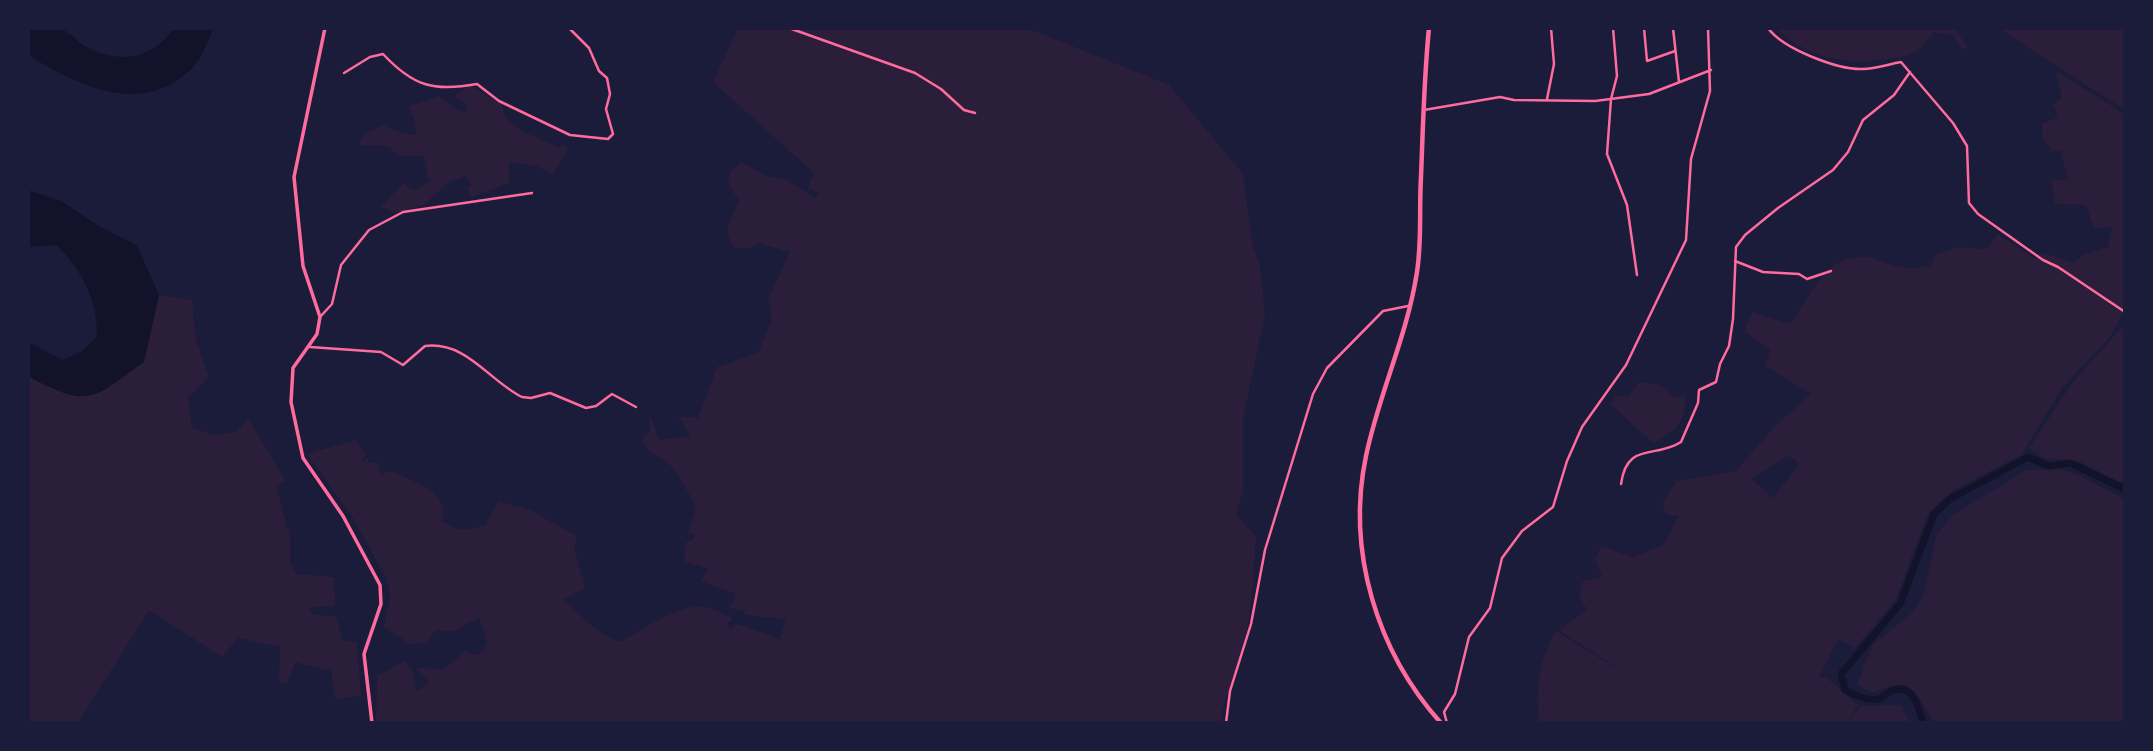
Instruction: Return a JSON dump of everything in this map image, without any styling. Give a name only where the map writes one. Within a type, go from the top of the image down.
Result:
[{"type":"highway","points":[[1429,28],[1423,110],[1419,245],[1411,306],[1366,456],[1361,543],[1367,584],[1390,648],[1409,683],[1441,723]]},
{"type":"main road","points":[[325,28],[294,177],[303,266],[320,317],[317,334],[310,347],[296,362],[291,380],[299,449],[342,516],[380,585],[379,612],[363,654],[372,723]]},
{"type":"street","points":[[344,73],[370,57],[383,54],[400,73],[420,83],[451,89],[477,84],[499,101],[570,135],[608,139],[613,134],[606,109],[610,94],[607,78],[599,71],[589,48],[569,28]]},
{"type":"street","points":[[789,28],[919,75],[964,110],[975,113]]},
{"type":"street","points":[[1547,99],[1555,64],[1551,28]]},
{"type":"street","points":[[1613,28],[1617,76],[1611,99],[1608,154],[1627,205],[1637,275]]},
{"type":"street","points":[[1644,28],[1647,61],[1675,51]]},
{"type":"street","points":[[1673,28],[1679,82]]},
{"type":"street","points":[[1447,723],[1444,712],[1455,694],[1469,637],[1490,608],[1502,558],[1522,531],[1553,507],[1567,461],[1582,427],[1626,365],[1657,295],[1683,248],[1687,234],[1691,159],[1709,100],[1711,71],[1708,28]]},
{"type":"street","points":[[1768,28],[1783,41],[1808,55],[1846,68],[1864,69],[1901,62],[1967,146],[1969,203],[1978,214],[2043,260],[2059,267],[2125,312]]},
{"type":"street","points":[[1423,110],[1500,97],[1611,99],[1649,94],[1711,71]]},
{"type":"street","points":[[1621,484],[1624,469],[1634,456],[1681,442],[1698,402],[1699,390],[1716,382],[1732,332],[1736,247],[1745,235],[1833,170],[1848,152],[1863,120],[1894,95],[1910,72]]},
{"type":"street","points":[[320,317],[334,299],[341,265],[369,230],[403,212],[532,193]]},
{"type":"street","points":[[1735,261],[1763,272],[1799,274],[1808,279],[1831,271]]},
{"type":"street","points":[[1226,723],[1230,691],[1251,624],[1275,512],[1317,385],[1333,361],[1383,311],[1411,306]]},
{"type":"street","points":[[310,347],[381,352],[403,365],[425,346],[449,348],[469,358],[522,397],[550,393],[578,406],[592,408],[612,394],[636,407]]},
{"type":"shaded area","points":[[28,28],[57,28],[95,51],[120,57],[144,53],[155,48],[174,28],[214,28],[197,62],[175,82],[154,91],[133,94],[90,86],[28,55]]},
{"type":"shaded area","points":[[738,28],[1027,28],[1169,85],[1243,174],[1252,243],[1260,265],[1265,315],[1243,419],[1243,491],[1236,514],[1256,536],[1248,622],[1220,723],[376,723],[377,676],[404,661],[412,670],[416,682],[413,685],[418,691],[429,681],[416,668],[444,669],[465,651],[476,655],[483,651],[487,642],[479,618],[453,631],[436,630],[426,642],[411,645],[384,627],[390,596],[387,579],[351,515],[307,454],[356,440],[366,455],[361,460],[364,461],[368,457],[369,462],[378,463],[381,474],[392,471],[432,490],[444,508],[442,521],[459,530],[485,526],[499,501],[530,510],[577,536],[574,548],[585,588],[563,600],[597,630],[619,642],[674,613],[697,606],[710,608],[733,618],[727,624],[730,629],[736,624],[741,625],[780,639],[786,619],[745,615],[744,611],[727,607],[735,600],[735,594],[701,581],[708,569],[684,561],[686,542],[693,540],[695,535],[688,532],[696,509],[675,471],[667,462],[648,450],[643,441],[643,436],[650,433],[650,415],[659,440],[690,436],[678,416],[698,418],[717,367],[758,353],[772,319],[768,299],[790,252],[759,243],[751,248],[734,248],[728,230],[739,201],[728,183],[730,171],[741,162],[769,177],[787,180],[816,198],[819,194],[808,187],[814,173],[713,82]]},
{"type":"shaded area","points":[[1776,28],[1954,28],[1968,47],[1962,50],[1953,35],[1934,32],[1920,48],[1908,55],[1878,60],[1847,60],[1816,54],[1789,39]]},
{"type":"shaded area","points":[[1998,28],[2125,28],[2125,110]]},
{"type":"shaded area","points":[[2056,71],[2125,114],[2125,310],[2110,337],[2063,387],[2021,455],[1954,490],[1928,513],[1895,601],[1855,648],[1838,639],[1819,678],[1826,677],[1858,705],[1849,720],[1861,706],[1901,705],[1911,723],[1539,723],[1538,699],[1542,663],[1556,631],[1634,679],[1559,630],[1587,610],[1579,596],[1583,581],[1602,577],[1595,559],[1601,546],[1633,557],[1663,545],[1679,516],[1667,515],[1662,504],[1676,481],[1736,471],[1774,427],[1811,394],[1765,366],[1770,350],[1744,331],[1752,312],[1791,324],[1825,274],[1848,259],[1862,257],[1903,268],[1930,266],[1936,254],[1958,247],[1986,249],[1998,234],[2035,259],[2044,253],[2074,263],[2083,255],[2108,247],[2112,227],[2094,228],[2086,205],[2055,204],[2051,180],[2068,180],[2061,151],[2052,151],[2042,137],[2042,124],[2058,117],[2053,104],[2062,99]],"holes":[[[1789,455],[1799,464],[1773,498],[1752,479]]]},
{"type":"shaded area","points":[[469,85],[502,104],[508,120],[515,126],[558,147],[562,144],[568,149],[553,174],[534,165],[509,162],[509,183],[472,197],[467,188],[472,185],[466,176],[449,182],[425,204],[396,213],[381,207],[403,183],[414,191],[429,181],[424,156],[397,156],[389,146],[361,145],[359,142],[367,133],[383,125],[415,135],[417,128],[409,106],[439,96],[459,111],[467,112],[467,105],[455,96]]},
{"type":"shaded area","points":[[28,190],[61,201],[97,225],[137,246],[159,295],[144,362],[112,385],[89,396],[64,393],[28,376],[28,342],[63,360],[82,351],[97,337],[97,323],[87,287],[74,265],[57,245],[28,247]]},
{"type":"shaded area","points":[[159,295],[192,300],[196,340],[209,377],[188,398],[192,428],[213,435],[236,432],[248,418],[286,481],[276,486],[290,537],[290,562],[297,574],[334,577],[335,606],[309,607],[313,615],[336,616],[343,640],[357,642],[361,696],[335,699],[331,671],[295,662],[287,684],[279,681],[280,647],[238,638],[222,657],[149,610],[78,723],[28,723],[28,376],[46,386],[151,325]]},
{"type":"shaded area","points":[[2125,324],[2125,485],[2080,462],[2045,458],[2029,448],[2072,383]]},
{"type":"shaded area","points":[[1639,382],[1660,385],[1673,397],[1685,395],[1682,420],[1674,430],[1653,443],[1610,404],[1615,396],[1629,396]]},
{"type":"shaded area","points":[[2061,469],[2125,499],[2125,723],[1934,723],[1923,703],[1911,690],[1895,686],[1873,693],[1857,685],[1873,644],[1910,615],[1923,597],[1937,534],[1953,515],[2026,470]]},
{"type":"waterway","points":[[1923,723],[1914,699],[1906,690],[1893,690],[1878,699],[1856,696],[1845,690],[1841,674],[1900,604],[1934,514],[1950,499],[2028,457],[2049,466],[2070,463],[2125,489]]}]
